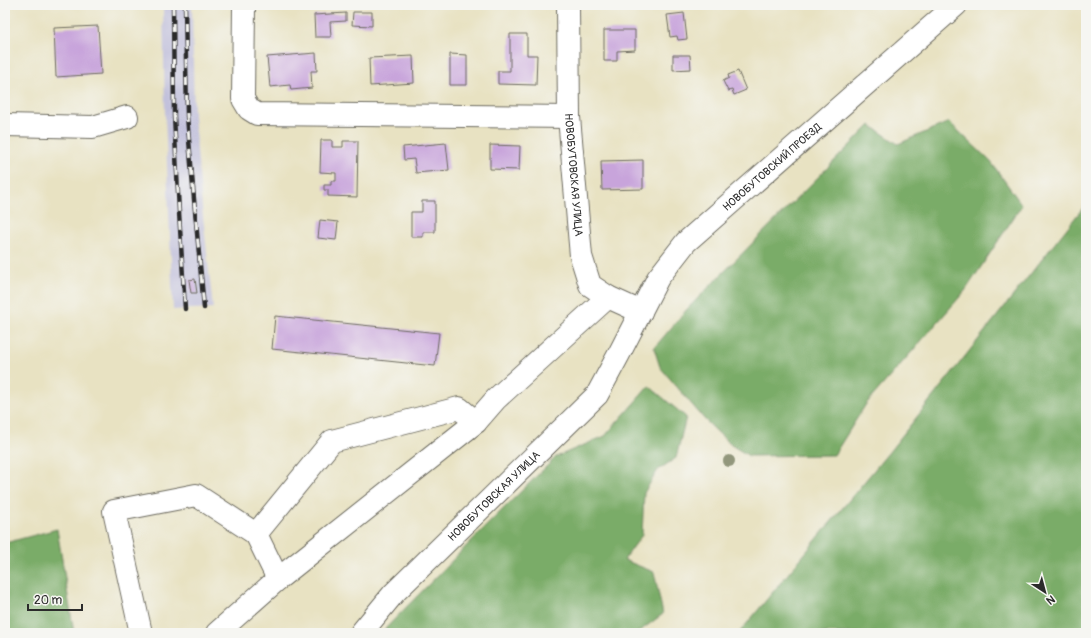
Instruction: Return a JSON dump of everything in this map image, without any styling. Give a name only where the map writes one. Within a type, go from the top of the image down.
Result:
[{"type":"street","points":[[244,5],[243,99],[248,109],[258,114],[569,117]]},
{"type":"street","name":"НОВОБУТОВСКАЯ УЛИЦА","points":[[568,5],[569,117],[581,256],[590,285],[608,297],[641,312]]},
{"type":"street","name":"НОВОБУТОВСКИЙ ПРОЕЗД","points":[[619,354],[658,278],[686,242],[956,5]]},
{"type":"street","points":[[5,125],[93,127],[127,117]]},
{"type":"street","points":[[217,633],[278,579],[476,422],[496,399],[608,297]]},
{"type":"street","name":"НОВОБУТОВСКАЯ УЛИЦА","points":[[361,633],[394,593],[597,395],[619,354]]},
{"type":"street","points":[[256,534],[332,441],[459,408],[476,422]]},
{"type":"street","points":[[140,633],[114,511],[196,495],[256,534],[278,579]]},
{"type":"shaded area","points":[[163,5],[192,5],[194,116],[213,308],[173,310],[165,116]]},
{"type":"green space","points":[[949,122],[991,162],[1022,205],[965,291],[866,404],[834,455],[749,456],[731,445],[705,420],[660,367],[654,348],[688,308],[870,125],[898,144]]},
{"type":"green space","points":[[1086,204],[1086,633],[739,633],[889,452]]},
{"type":"green space","points":[[649,386],[686,417],[676,458],[658,470],[644,493],[642,535],[624,560],[654,572],[663,614],[637,633],[381,633],[556,457],[605,436]]},
{"type":"green space","points":[[57,529],[74,633],[5,633],[5,543]]},
{"type":"building","points":[[353,12],[372,12],[372,26],[352,25]]},
{"type":"building","points":[[346,13],[346,21],[330,22],[331,37],[315,37],[314,15]]},
{"type":"building","points":[[684,13],[687,39],[678,40],[677,36],[670,37],[667,15]]},
{"type":"building","points":[[98,26],[101,74],[56,77],[54,28]]},
{"type":"building","points":[[604,30],[635,30],[635,50],[617,51],[617,61],[604,61]]},
{"type":"building","points":[[510,34],[527,34],[527,55],[537,55],[536,85],[498,84],[498,71],[510,71]]},
{"type":"building","points":[[316,53],[317,71],[311,71],[312,88],[291,90],[290,85],[270,87],[267,57]]},
{"type":"building","points":[[450,54],[467,55],[467,85],[450,85]]},
{"type":"building","points":[[673,55],[690,55],[691,69],[673,70]]},
{"type":"building","points":[[413,56],[414,83],[370,86],[369,58]]},
{"type":"building","points":[[738,71],[746,90],[734,95],[732,90],[728,91],[723,81],[729,78],[728,75]]},
{"type":"building","points":[[321,140],[332,140],[332,147],[343,147],[343,141],[358,141],[357,197],[328,196],[328,190],[324,190],[324,185],[331,185],[331,181],[336,181],[336,173],[320,172]]},
{"type":"building","points":[[446,143],[449,170],[416,173],[414,159],[404,160],[403,147]]},
{"type":"building","points":[[490,145],[520,146],[519,170],[490,169]]},
{"type":"building","points":[[643,160],[643,189],[602,190],[601,161]]},
{"type":"building","points":[[422,201],[435,201],[435,232],[423,232],[423,237],[411,237],[411,212],[422,212]]},
{"type":"building","points":[[320,220],[338,222],[336,240],[318,238]]},
{"type":"building","points":[[195,279],[197,293],[191,293],[189,280]]},
{"type":"building","points":[[275,316],[439,333],[435,366],[272,349]]},
{"type":"railway","points":[[173,5],[174,116],[185,309]]},
{"type":"railway","points":[[185,5],[187,116],[204,308]]}]
